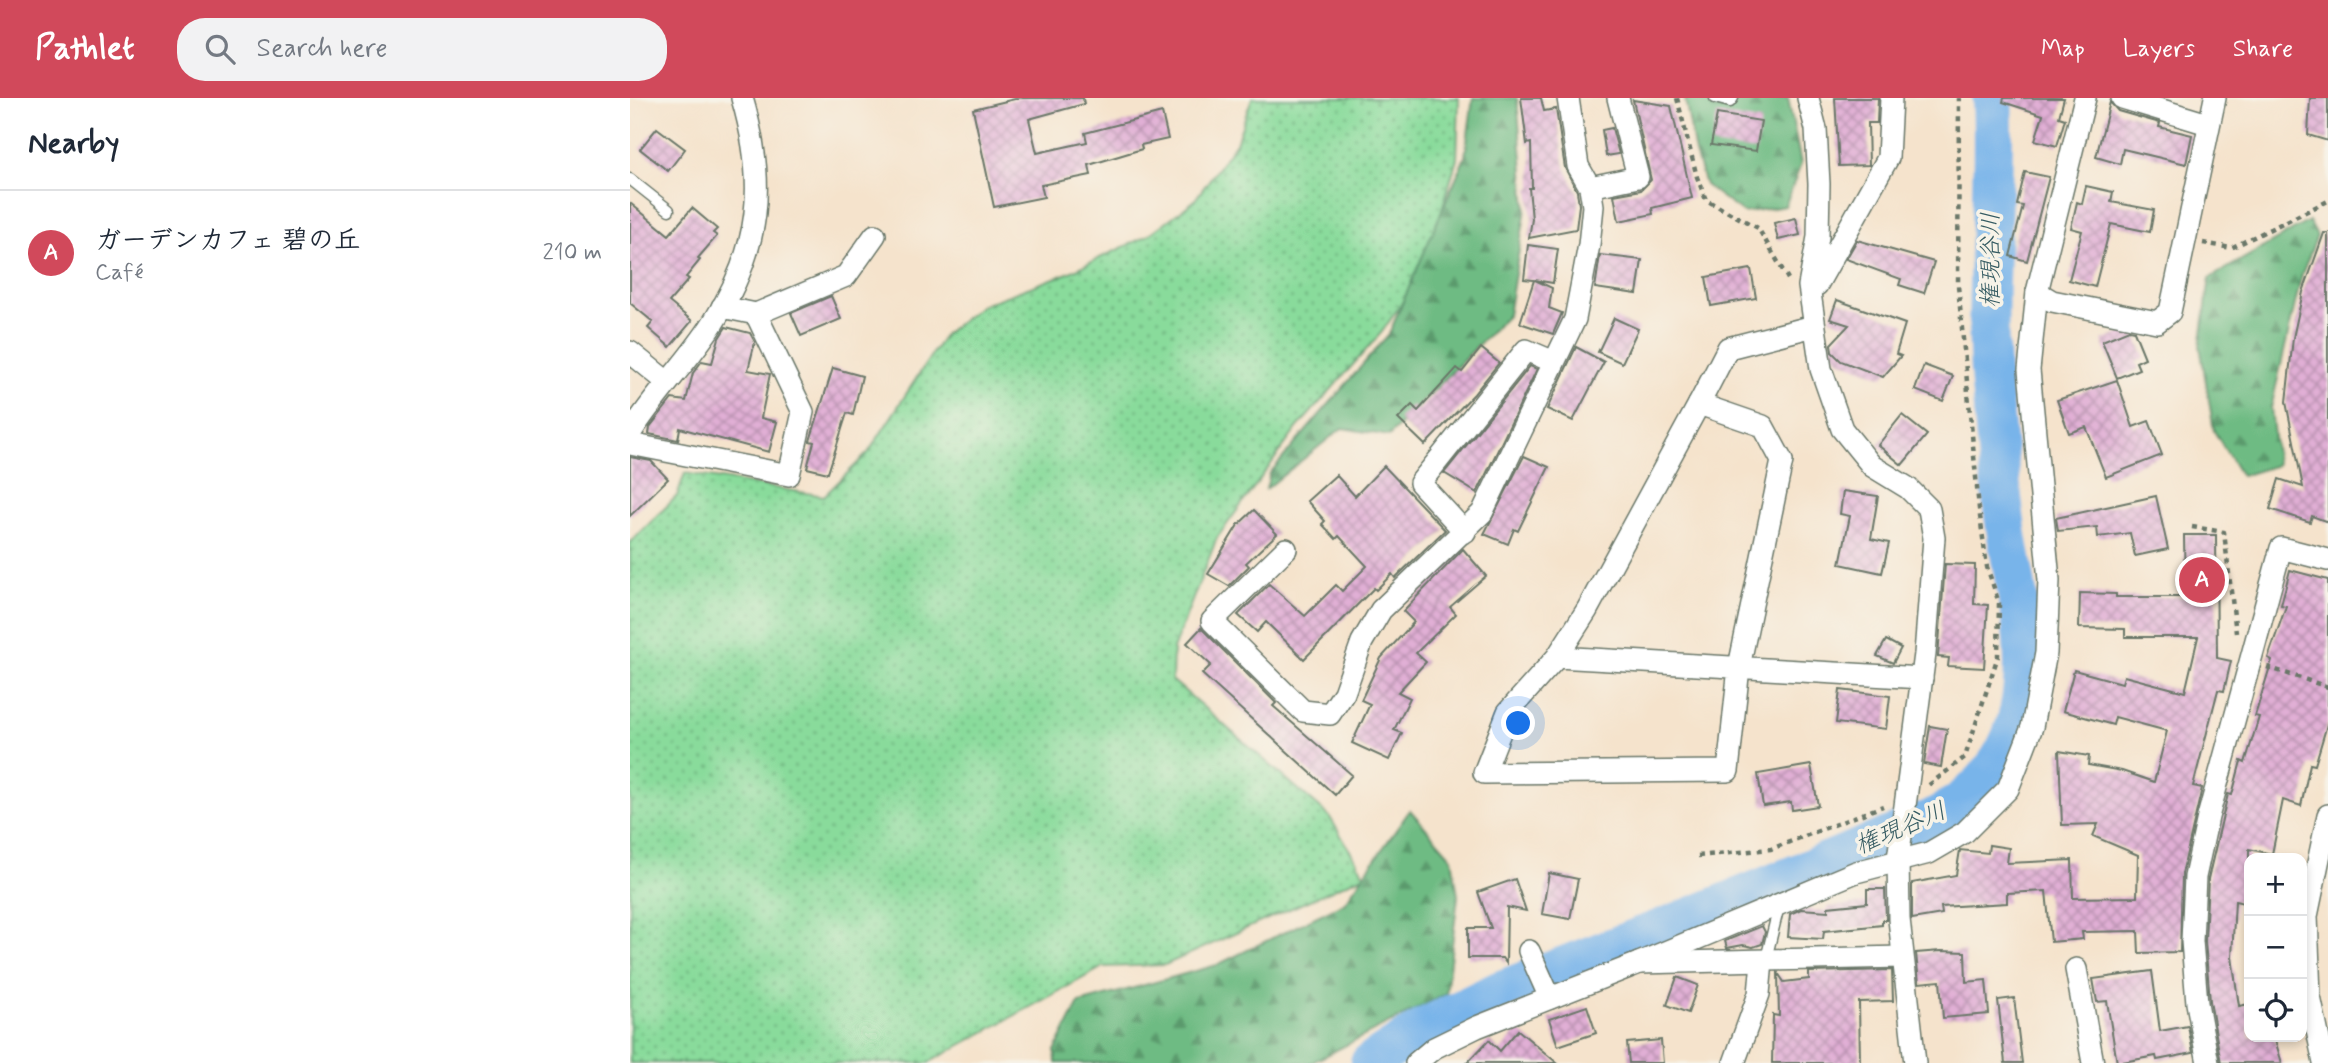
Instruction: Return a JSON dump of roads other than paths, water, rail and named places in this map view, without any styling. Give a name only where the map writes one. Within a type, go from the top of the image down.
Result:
[{"type":"street","points":[[630,435],[722,307],[739,278],[751,240],[758,177],[752,131],[742,98]]},
{"type":"street","points":[[1286,550],[1212,621],[1303,711],[1330,714],[1344,693],[1362,642],[1381,610],[1482,513],[1574,318],[1589,245],[1593,206],[1590,187],[1578,166],[1568,98]]},
{"type":"street","points":[[1590,187],[1638,177],[1618,98]]},
{"type":"street","points":[[1808,98],[1816,129],[1819,184],[1810,299],[1821,369],[1842,429],[1872,466],[1908,488],[1929,509],[1934,538],[1922,678],[1898,859],[1902,957],[1915,1063]]},
{"type":"street","points":[[1810,299],[1829,258],[1888,158],[1891,98]]},
{"type":"street","points":[[1416,1063],[1434,1048],[1779,903],[1898,859],[1929,853],[1965,832],[2008,789],[2032,727],[2046,653],[2049,580],[2029,370],[2037,292],[2085,98]]},
{"type":"street","points":[[2122,98],[2208,124]]},
{"type":"street","points":[[2037,292],[2052,301],[2157,322],[2170,312],[2215,98]]},
{"type":"street","points":[[722,307],[756,314],[846,276],[875,235]]},
{"type":"street","points":[[630,444],[789,475],[803,412],[756,314]]},
{"type":"street","points":[[1699,404],[1763,426],[1782,460],[1739,667],[1728,771],[1484,773],[1508,712],[1557,657],[1587,610],[1728,348],[1814,326]]},
{"type":"street","points":[[1465,532],[1420,483],[1527,350],[1554,362]]},
{"type":"street","points":[[630,352],[667,382]]},
{"type":"street","points":[[2208,1063],[2197,1003],[2193,953],[2195,877],[2281,548],[2328,560]]},
{"type":"street","points":[[1557,657],[1922,678]]},
{"type":"street","points":[[2324,1063],[2310,997],[2307,916],[2328,815]]},
{"type":"street","points":[[1529,951],[1550,998]]},
{"type":"street","points":[[1639,963],[1902,957]]},
{"type":"street","points":[[1734,1063],[1759,994],[1762,961]]},
{"type":"street","points":[[2076,969],[2093,1063]]},
{"type":"lane","points":[[1714,98],[1730,102],[1733,98]]},
{"type":"lane","points":[[630,179],[669,209]]},
{"type":"lane","points":[[1762,961],[1768,951],[1779,903]]},
{"type":"waterway","name":"権現谷川","points":[[1370,1063],[1425,1027],[1499,991],[1679,922],[1932,819],[1963,800],[1988,776],[1998,762],[2014,730],[2019,712],[2024,665],[2021,617],[2005,522],[1991,385],[1988,313],[1993,170],[1992,98]]},
{"type":"place","name":"ガーデンカフェ 碧の丘","points":[[2202,580]]}]
